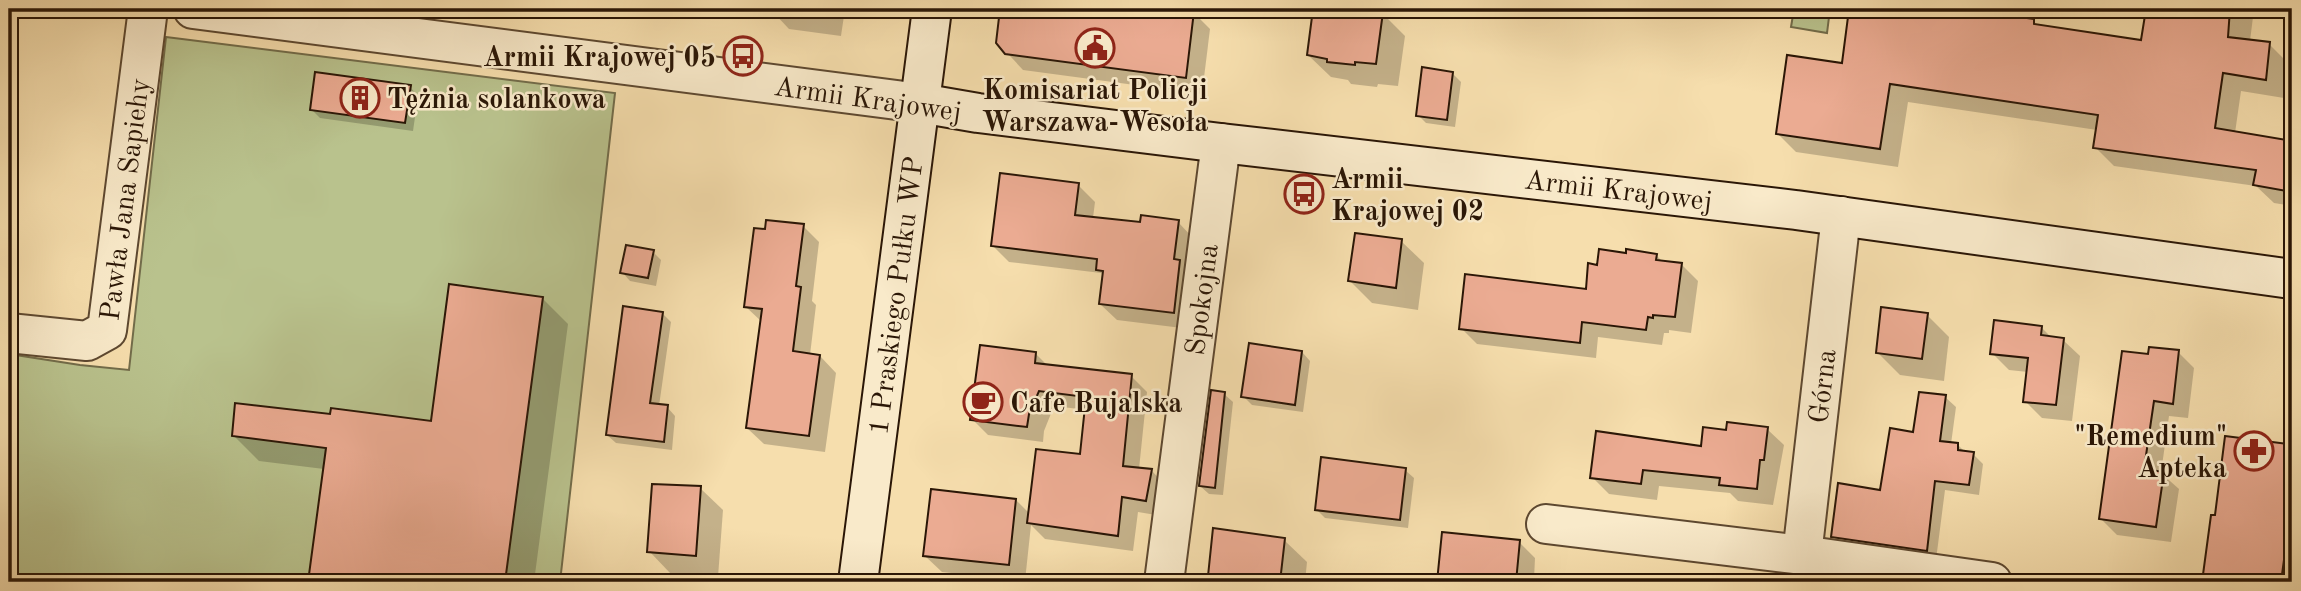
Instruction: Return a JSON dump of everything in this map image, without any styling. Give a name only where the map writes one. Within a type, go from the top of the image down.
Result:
[{"type":"street","name":"Pawła Jana Sapiehy","points":[[9,333],[87,341],[107,330],[148,9]]},
{"type":"street","name":"Armii Krajowej","points":[[193,9],[371,20],[978,113],[1842,216],[2292,279]]},
{"type":"street","name":"1 Praskiego Pułku WP","points":[[858,582],[932,9]]},
{"type":"street","name":"Spokojna","points":[[1164,582],[1221,143]]},
{"type":"street","name":"Górna","points":[[1802,555],[1842,216]]},
{"type":"street","points":[[1546,524],[1802,555],[1992,582]]},
{"type":"green space","points":[[1794,9],[1830,9],[1827,33],[1791,27]]},
{"type":"green space","points":[[166,37],[615,93],[560,582],[9,582],[9,354],[129,370]]},
{"type":"building","name":"Komisariat Policji Warszawa-Wesoła","points":[[1000,9],[1194,11],[1186,78],[1005,54],[996,43]]},
{"type":"building","points":[[1313,9],[1383,12],[1376,64],[1327,62],[1327,59],[1307,55]]},
{"type":"building","points":[[1849,9],[1882,13],[1883,9],[1962,9],[2034,19],[2034,24],[2141,40],[2146,9],[2230,9],[2228,37],[2270,42],[2266,80],[2223,73],[2215,128],[2292,141],[2292,192],[2253,185],[2256,170],[2093,148],[2098,115],[1890,84],[1880,149],[1776,134],[1787,55],[1842,63]]},
{"type":"building","points":[[1422,67],[1453,72],[1447,120],[1416,116]]},
{"type":"building","name":"Tężnia solankowa","points":[[315,72],[411,85],[405,123],[310,110]]},
{"type":"building","points":[[1000,173],[1079,183],[1075,215],[1140,222],[1141,215],[1179,220],[1174,259],[1180,260],[1174,313],[1099,304],[1103,271],[1096,270],[1097,259],[991,246]]},
{"type":"building","points":[[766,220],[804,224],[796,286],[801,287],[793,351],[820,355],[809,436],[746,428],[762,309],[744,307],[754,228],[765,229]]},
{"type":"building","points":[[1355,233],[1402,239],[1396,288],[1348,281]]},
{"type":"building","points":[[626,245],[654,250],[648,278],[620,273]]},
{"type":"building","points":[[1599,249],[1626,253],[1626,249],[1657,254],[1656,260],[1682,263],[1675,317],[1648,317],[1646,330],[1582,322],[1580,343],[1459,329],[1465,274],[1586,289],[1588,263],[1597,265]]},
{"type":"building","points":[[449,284],[543,297],[505,582],[308,582],[326,448],[232,436],[235,403],[330,414],[331,408],[431,421]]},
{"type":"building","points":[[623,306],[663,312],[650,403],[668,405],[664,442],[606,435]]},
{"type":"building","points":[[1881,307],[1928,313],[1922,359],[1876,353]]},
{"type":"building","points":[[1994,320],[2042,326],[2041,335],[2064,338],[2056,405],[2023,402],[2028,358],[1990,354]]},
{"type":"building","points":[[1249,343],[1302,351],[1295,405],[1241,397]]},
{"type":"building","points":[[980,345],[1036,352],[1035,363],[1132,374],[1123,466],[1152,469],[1146,501],[1122,497],[1118,536],[1027,523],[1036,449],[1080,454],[1086,397],[1039,391],[1029,414],[1027,427],[970,420]]},
{"type":"building","points":[[2149,347],[2179,350],[2173,404],[2154,401],[2144,469],[2164,472],[2156,527],[2099,519],[2122,351],[2148,354]]},
{"type":"building","points":[[1211,390],[1225,392],[1215,488],[1199,486]]},
{"type":"building","points":[[1919,392],[1946,395],[1940,441],[1958,443],[1958,450],[1974,452],[1969,485],[1935,481],[1927,551],[1831,537],[1838,483],[1880,490],[1890,428],[1913,432]]},
{"type":"building","points":[[1727,422],[1768,427],[1764,460],[1760,460],[1757,489],[1719,485],[1720,478],[1643,470],[1641,484],[1590,478],[1596,431],[1701,446],[1703,427],[1726,430]]},
{"type":"building","points":[[2225,436],[2288,444],[2289,469],[2292,469],[2292,501],[2281,582],[2202,582],[2211,515],[2215,515]]},
{"type":"building","points":[[1321,457],[1406,468],[1400,520],[1315,510]]},
{"type":"building","points":[[652,484],[701,486],[696,556],[647,552]]},
{"type":"building","points":[[931,489],[1016,499],[1009,565],[923,556]]},
{"type":"building","points":[[1213,528],[1285,538],[1280,582],[1219,582],[1220,577],[1208,576]]},
{"type":"building","points":[[1442,532],[1520,540],[1516,582],[1437,582]]},
{"type":"place","name":"Komisariat Policji Warszawa-Wesoła","points":[[1095,48]]},
{"type":"place","name":"Armii Krajowej 05","points":[[743,56]]},
{"type":"place","name":"Tężnia solankowa","points":[[360,98]]},
{"type":"place","name":"Armii Krajowej 02","points":[[1304,194]]},
{"type":"place","name":"Cafe Bujalska","points":[[983,402]]},
{"type":"place","name":"\"Remedium\" Apteka","points":[[2254,451]]}]
